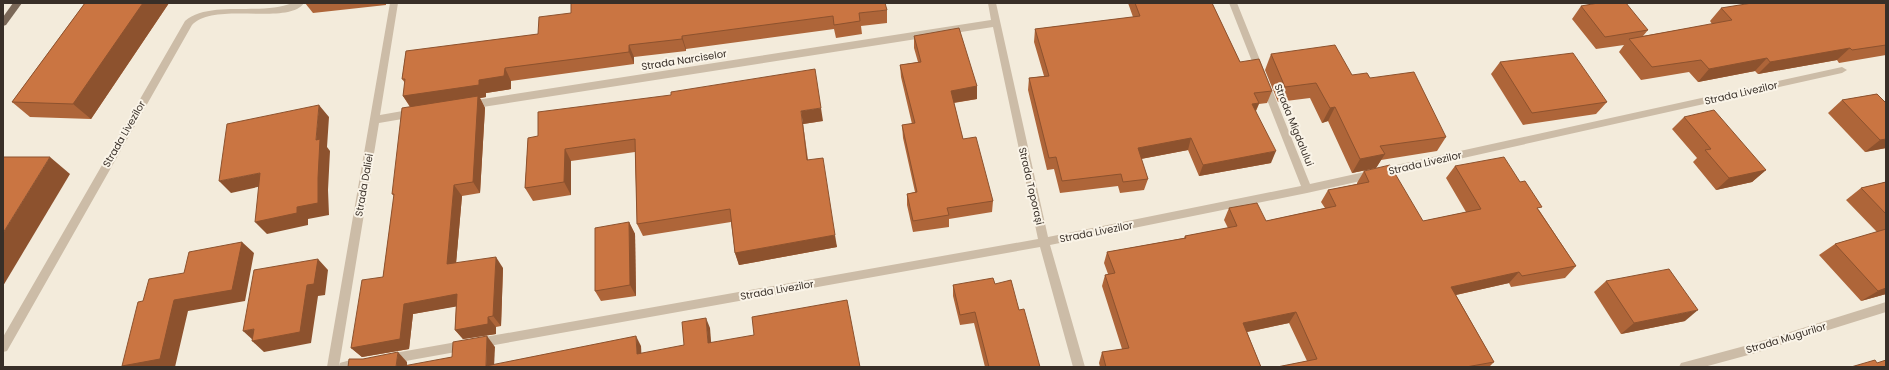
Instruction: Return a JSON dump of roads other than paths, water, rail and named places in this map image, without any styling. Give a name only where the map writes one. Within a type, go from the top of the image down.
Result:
[{"type":"main road","points":[[3,23],[18,3]]},
{"type":"street","name":"Strada Livezilor","points":[[3,346],[185,28],[193,18],[208,12],[284,9],[300,3]]},
{"type":"street","name":"Strada Daliei","points":[[333,367],[394,3]]},
{"type":"street","name":"Strada Toporași","points":[[992,3],[1044,242],[1079,367]]},
{"type":"street","name":"Strada Migdalului","points":[[1232,3],[1308,189]]},
{"type":"street","name":"Strada Narciselor","points":[[461,106],[996,23]]},
{"type":"street","name":"Strada Livezilor","points":[[344,367],[1044,242],[1308,189],[1842,70]]},
{"type":"street","points":[[375,120],[422,112]]},
{"type":"street","name":"Strada Mugurilor","points":[[1685,367],[1752,349],[1886,307]]}]
